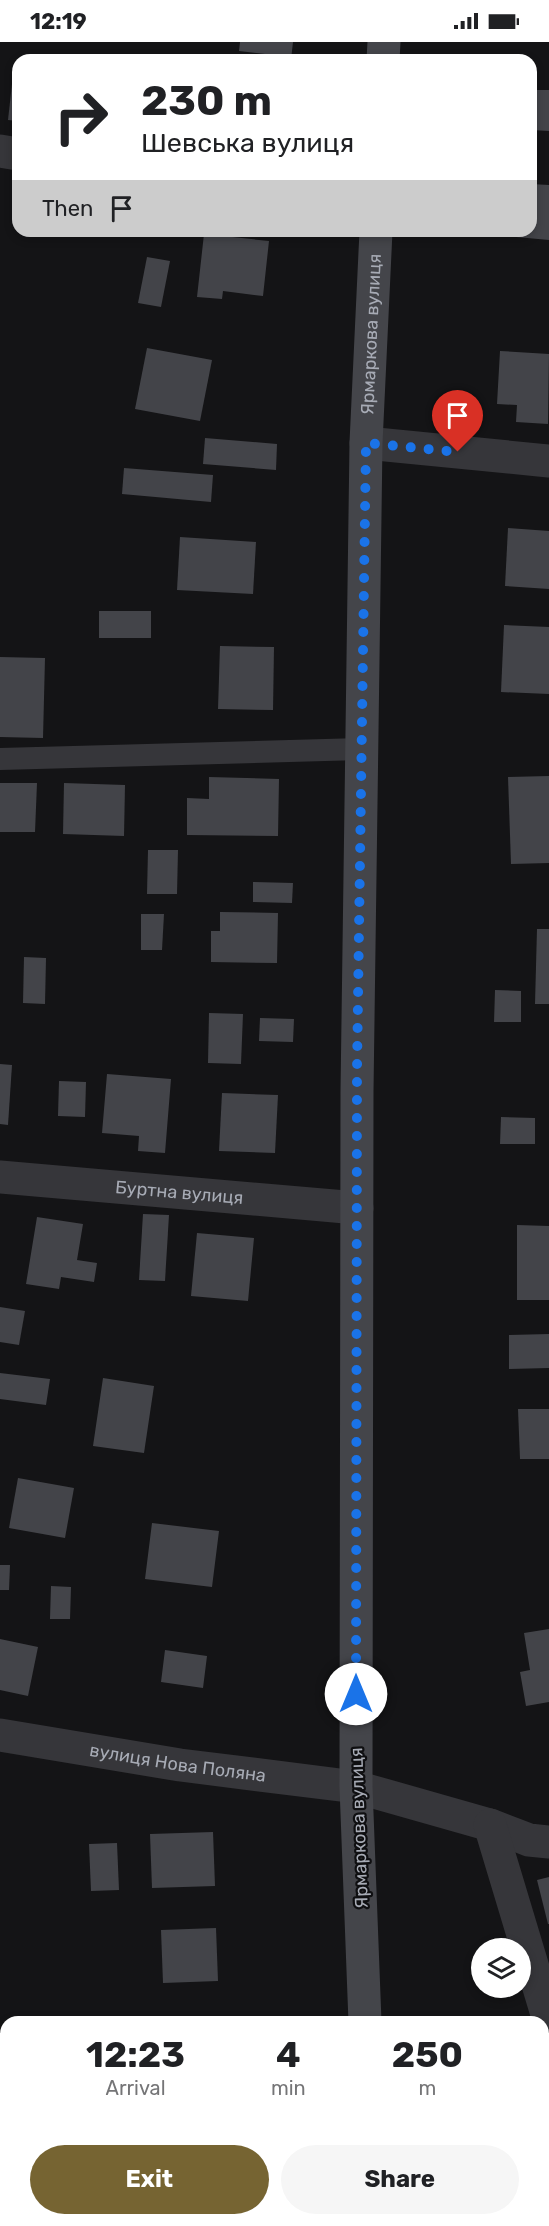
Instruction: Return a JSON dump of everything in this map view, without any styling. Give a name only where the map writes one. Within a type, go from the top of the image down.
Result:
[{"type":"street","name":"Ярмаркова вулиця","points":[[365,2016],[356,1787],[357,1208],[366,443],[376,237]]},
{"type":"street","points":[[366,443],[549,461]]},
{"type":"street","name":"Буртна вулиця","points":[[0,1177],[357,1208]]},
{"type":"street","name":"вулиця Нова Поляна","points":[[0,1734],[180,1765],[356,1787],[490,1825],[529,1840],[549,1842]]},
{"type":"street","points":[[490,1825],[547,2016]]},
{"type":"lane","points":[[0,759],[361,748]]},
{"type":"building","points":[[240,42],[293,42],[292,54],[239,51]]},
{"type":"building","points":[[12,84],[12,120],[8,120]]},
{"type":"building","points":[[537,90],[549,90],[549,131],[537,130]]},
{"type":"building","points":[[537,184],[549,185],[549,240],[515,237],[537,237]]},
{"type":"building","points":[[204,237],[269,241],[263,296],[223,291],[222,299],[197,297]]},
{"type":"building","points":[[147,257],[170,261],[161,307],[138,303]]},
{"type":"building","points":[[147,348],[212,360],[200,421],[135,409]]},
{"type":"building","points":[[500,351],[549,354],[548,424],[516,422],[517,405],[497,404]]},
{"type":"building","points":[[205,438],[277,444],[276,470],[203,464]]},
{"type":"building","points":[[124,468],[213,475],[211,502],[122,494]]},
{"type":"building","points":[[508,528],[549,531],[549,589],[505,586]]},
{"type":"building","points":[[180,537],[256,542],[253,594],[177,590]]},
{"type":"building","points":[[99,611],[151,611],[151,638],[99,638]]},
{"type":"building","points":[[504,625],[549,627],[549,694],[501,692]]},
{"type":"building","points":[[220,646],[274,647],[273,710],[218,709]]},
{"type":"building","points":[[0,657],[45,658],[43,738],[0,737]]},
{"type":"building","points":[[549,776],[549,863],[511,864],[508,777]]},
{"type":"building","points":[[209,777],[279,779],[278,836],[187,835],[187,798],[209,799]]},
{"type":"building","points":[[0,783],[37,783],[35,832],[0,832]]},
{"type":"building","points":[[64,783],[125,785],[124,836],[63,834]]},
{"type":"building","points":[[148,850],[178,850],[177,894],[147,894]]},
{"type":"building","points":[[253,882],[293,883],[292,903],[253,902]]},
{"type":"building","points":[[220,912],[278,913],[277,963],[211,962],[211,931],[220,931]]},
{"type":"building","points":[[141,914],[164,914],[162,950],[141,950]]},
{"type":"building","points":[[537,929],[549,929],[549,1004],[535,1004]]},
{"type":"building","points":[[24,957],[46,958],[45,1004],[23,1003]]},
{"type":"building","points":[[495,990],[521,991],[521,1022],[494,1022]]},
{"type":"building","points":[[209,1013],[243,1014],[241,1064],[208,1063]]},
{"type":"building","points":[[260,1018],[294,1019],[293,1042],[259,1041]]},
{"type":"building","points":[[0,1064],[12,1065],[8,1125],[0,1124]]},
{"type":"building","points":[[107,1074],[171,1079],[165,1153],[138,1151],[139,1136],[102,1133]]},
{"type":"building","points":[[59,1081],[86,1082],[85,1117],[58,1116]]},
{"type":"building","points":[[222,1093],[278,1095],[275,1153],[219,1151]]},
{"type":"building","points":[[501,1117],[535,1118],[535,1144],[500,1144]]},
{"type":"building","points":[[143,1214],[169,1215],[165,1281],[139,1280]]},
{"type":"building","points":[[37,1217],[83,1224],[77,1260],[97,1263],[94,1282],[61,1277],[59,1289],[26,1284]]},
{"type":"building","points":[[517,1225],[549,1226],[549,1300],[517,1300]]},
{"type":"building","points":[[197,1233],[254,1238],[248,1301],[191,1296]]},
{"type":"building","points":[[0,1307],[25,1311],[19,1345],[0,1342]]},
{"type":"building","points":[[549,1334],[549,1368],[509,1369],[509,1335]]},
{"type":"building","points":[[0,1373],[50,1379],[46,1405],[0,1399]]},
{"type":"building","points":[[103,1378],[154,1386],[144,1453],[93,1446]]},
{"type":"building","points":[[518,1409],[549,1409],[549,1459],[520,1459]]},
{"type":"building","points":[[18,1478],[74,1488],[65,1538],[9,1528]]},
{"type":"building","points":[[152,1523],[219,1531],[212,1587],[145,1579]]},
{"type":"building","points":[[0,1565],[10,1565],[9,1590],[0,1590]]},
{"type":"building","points":[[51,1586],[71,1587],[70,1619],[50,1619]]},
{"type":"building","points":[[549,1629],[549,1702],[526,1706],[520,1672],[530,1670],[524,1633]]},
{"type":"building","points":[[0,1639],[38,1647],[28,1696],[0,1690]]},
{"type":"building","points":[[165,1650],[207,1656],[203,1688],[161,1682]]},
{"type":"building","points":[[213,1832],[215,1886],[152,1888],[150,1834]]},
{"type":"building","points":[[117,1843],[119,1890],[91,1891],[89,1844]]},
{"type":"building","points":[[549,1877],[549,1924],[548,1924],[537,1880]]},
{"type":"building","points":[[216,1928],[218,1981],[163,1983],[161,1930]]},
{"type":"route","points":[[356,1694],[357,1069],[366,443],[458,452]]}]
